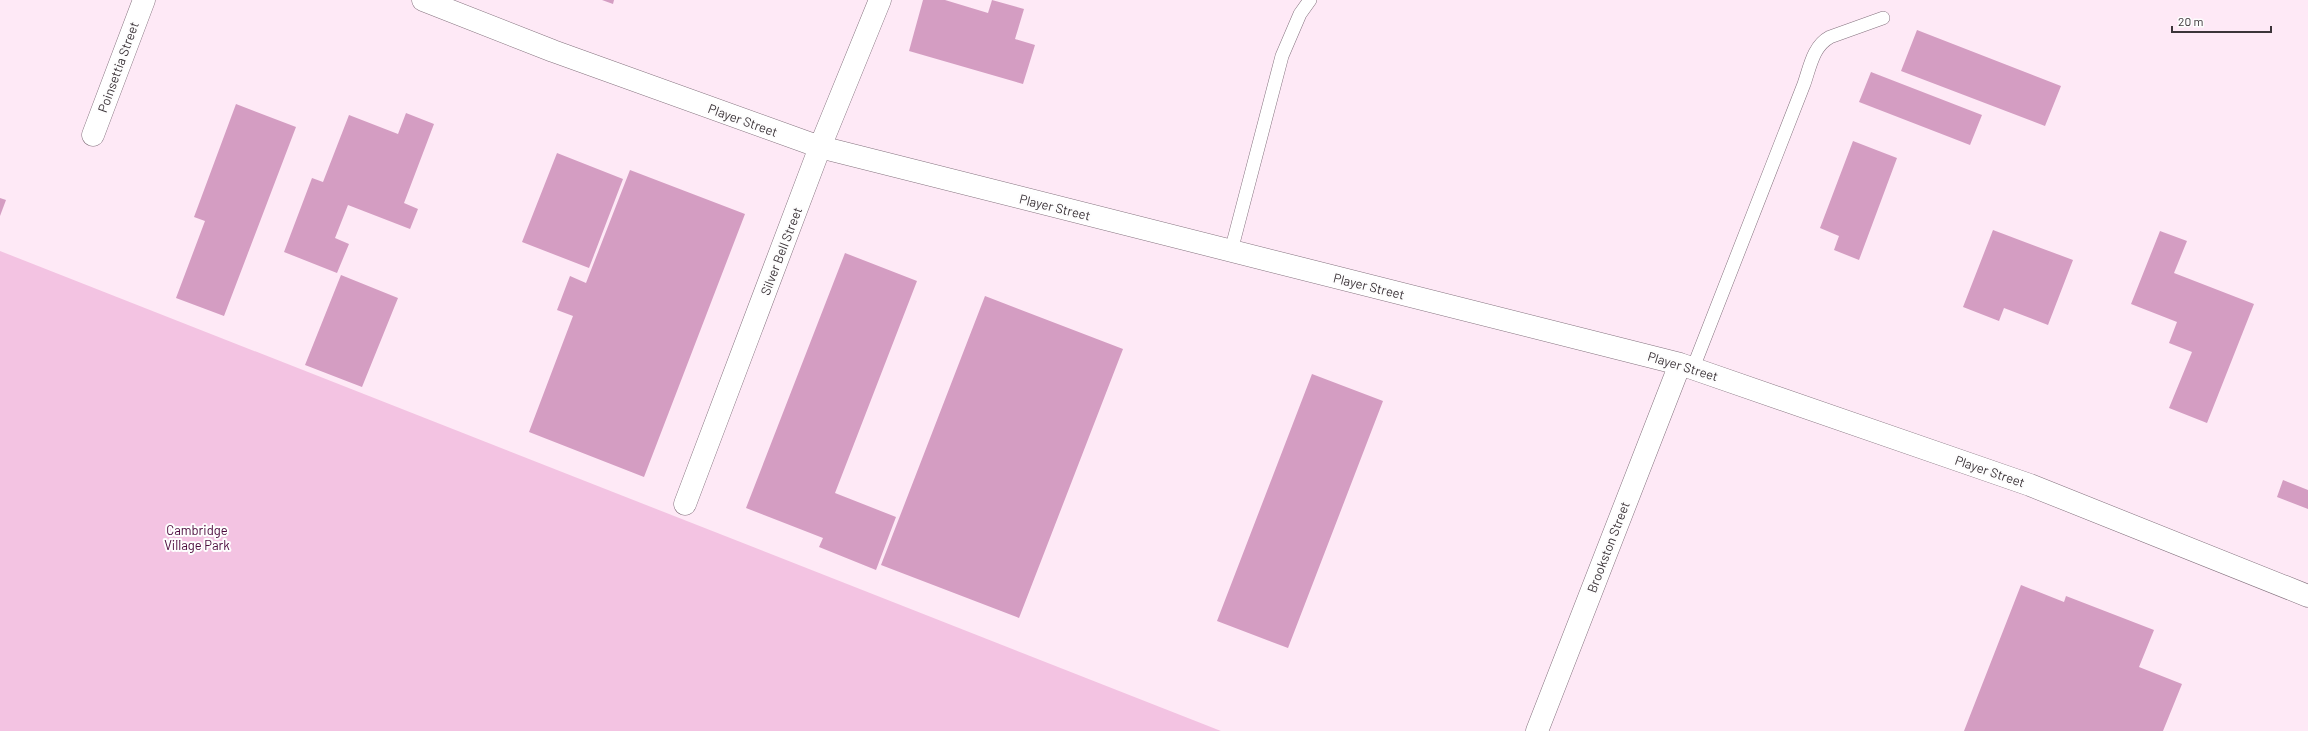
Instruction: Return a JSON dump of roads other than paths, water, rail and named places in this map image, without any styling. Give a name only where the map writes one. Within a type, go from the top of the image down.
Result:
[{"type":"street","name":"Poinsettia Street","points":[[93,135],[144,0]]},
{"type":"street","name":"Player Street","points":[[423,0],[553,51],[820,148],[1686,366],[2030,485],[2308,596]]},
{"type":"street","name":"Silver Bell Street","points":[[685,504],[820,148],[880,0]]},
{"type":"street","name":"Brookston Street","points":[[1537,731],[1686,366]]},
{"type":"lane","points":[[1231,251],[1282,56],[1300,14],[1310,0]]},
{"type":"lane","points":[[1686,366],[1804,84],[1815,52],[1821,42],[1830,37],[1884,18]]},
{"type":"park label","name":"Cambridge Village Park","points":[[197,538]]}]
